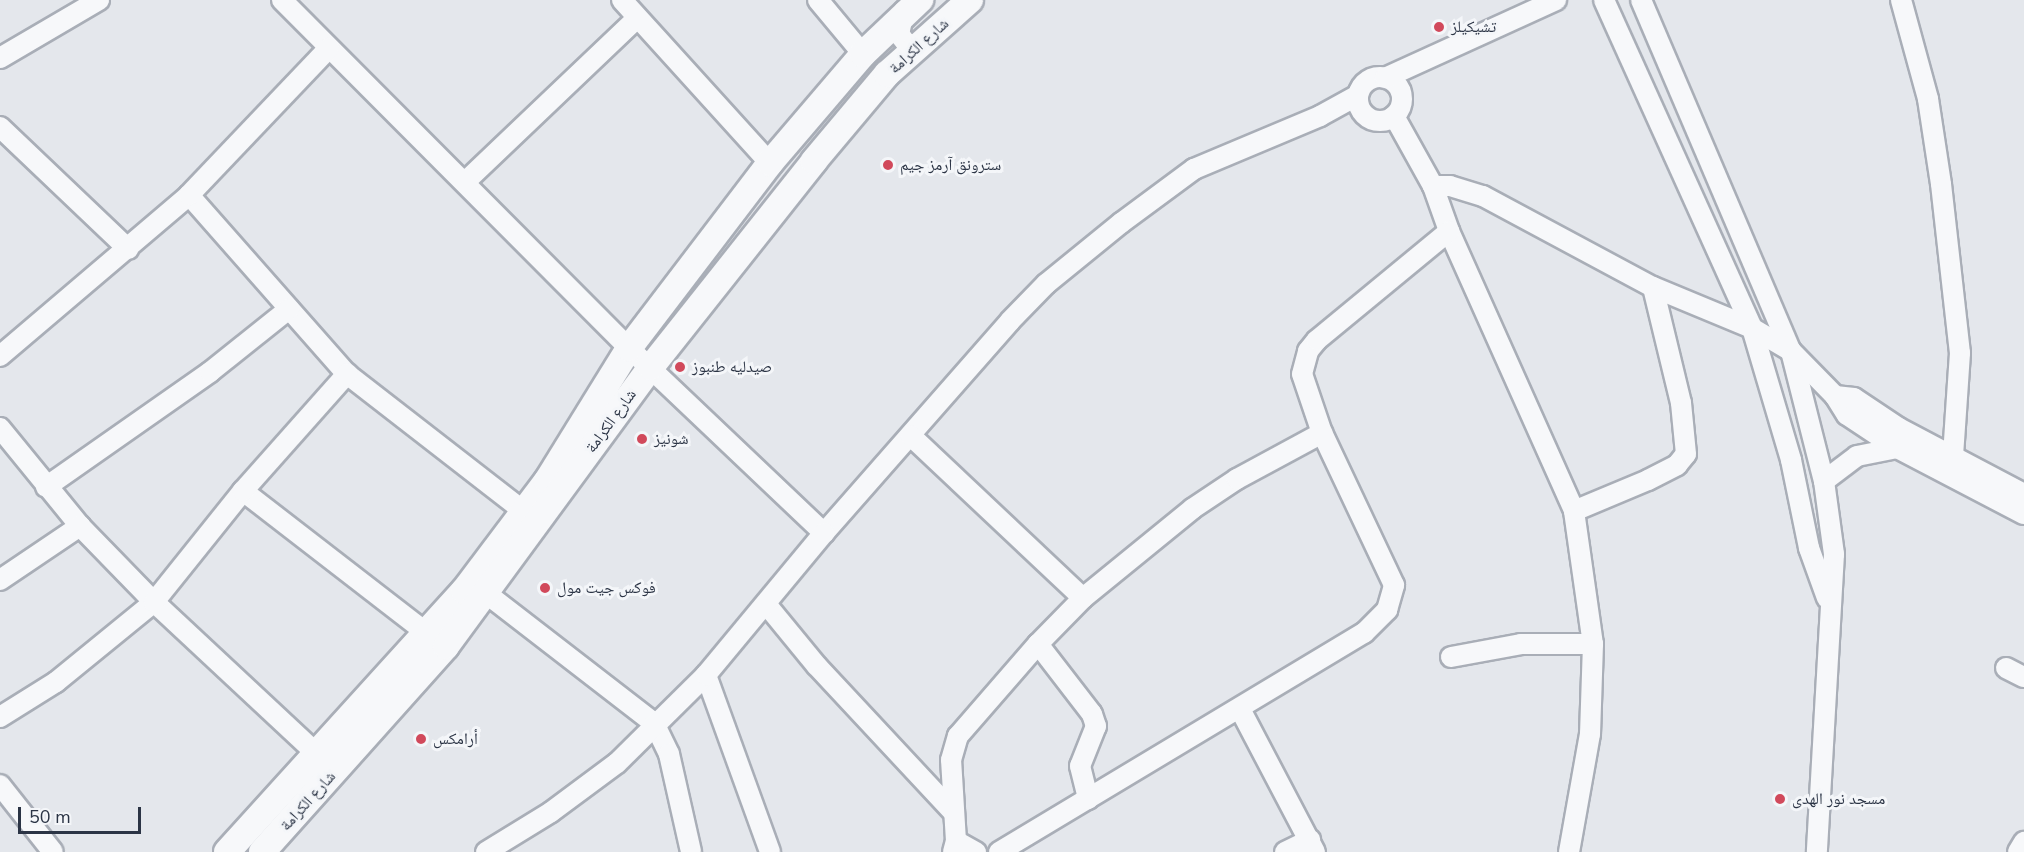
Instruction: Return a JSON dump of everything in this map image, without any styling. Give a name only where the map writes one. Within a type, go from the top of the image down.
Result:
[{"type":"street","points":[[0,58],[99,0]]},
{"type":"street","points":[[282,0],[629,348],[824,533]]},
{"type":"street","points":[[622,0],[770,163]]},
{"type":"street","points":[[818,0],[863,54]]},
{"type":"street","name":"شارع الكرامة","points":[[227,852],[315,752],[487,594],[651,367],[814,161],[887,74],[970,0]]},
{"type":"street","points":[[1360,103],[1368,81],[1392,82],[1416,63],[1556,0]]},
{"type":"street","points":[[1604,0],[1752,328],[1791,460],[1809,548],[1828,603]]},
{"type":"street","points":[[1641,0],[1791,351],[1824,481],[1834,554],[1828,603],[1824,769],[1817,852]]},
{"type":"street","points":[[1901,0],[1928,99],[1941,184],[1960,353],[1958,424],[1953,455]]},
{"type":"street","points":[[910,5],[899,34],[906,43],[917,46]]},
{"type":"street","name":"شارع الكرامة","points":[[262,852],[436,640],[464,591],[525,512],[629,348],[770,163],[863,54],[910,5]]},
{"type":"street","points":[[465,182],[637,18]]},
{"type":"street","points":[[0,357],[189,195],[329,48]]},
{"type":"street","points":[[1360,103],[1377,121],[1394,116],[1402,103],[1392,82]]},
{"type":"street","points":[[491,849],[551,812],[616,763],[654,723],[706,675],[824,533],[1039,292],[1161,191],[1194,169],[1320,116],[1360,103]]},
{"type":"street","points":[[1394,116],[1433,186],[1449,231],[1574,511],[1593,644],[1590,734],[1569,852]]},
{"type":"street","points":[[0,127],[128,249]]},
{"type":"street","points":[[1433,186],[1450,186],[1484,195],[1653,287],[1752,328],[1791,351],[1834,396],[1847,415],[1897,448],[2024,514]]},
{"type":"street","points":[[189,195],[347,374],[525,512]]},
{"type":"street","points":[[999,852],[1240,710],[1364,633],[1379,621],[1393,598],[1394,585],[1322,433],[1302,374],[1308,351],[1449,231]]},
{"type":"street","points":[[1574,511],[1648,480],[1677,465],[1686,454],[1681,403],[1653,287]]},
{"type":"street","points":[[46,487],[210,372],[289,309]]},
{"type":"street","points":[[0,717],[56,682],[154,602],[243,491],[347,374]]},
{"type":"street","points":[[1834,396],[1854,398],[1899,428],[2024,494]]},
{"type":"street","points":[[0,428],[46,487],[154,602],[315,752]]},
{"type":"street","points":[[976,852],[954,846],[951,760],[958,736],[1038,644],[1083,598],[1192,509],[1237,479],[1322,433]]},
{"type":"street","points":[[911,436],[1083,598]]},
{"type":"street","points":[[1824,481],[1857,456],[1897,448]]},
{"type":"street","points":[[243,491],[436,640]]},
{"type":"street","points":[[0,580],[80,525]]},
{"type":"street","points":[[487,594],[654,723],[669,754],[691,852]]},
{"type":"street","points":[[766,604],[817,666],[954,813]]},
{"type":"street","points":[[1038,644],[1092,714],[1096,726],[1080,766],[1088,799]]},
{"type":"street","points":[[1451,657],[1521,644],[1593,644]]},
{"type":"street","points":[[706,675],[770,852]]},
{"type":"street","points":[[1240,710],[1312,846],[1285,852]]},
{"type":"street","points":[[0,785],[53,852]]},
{"type":"street","points":[[2018,852],[2024,842]]},
{"type":"street","points":[[491,849],[516,852]]},
{"type":"place","name":"تشيكيلز","points":[[1439,27]]},
{"type":"place","name":"سترونق آرمز جيم","points":[[888,165]]},
{"type":"place","name":"صيدليه طنبوز","points":[[680,367]]},
{"type":"place","name":"شونيز","points":[[642,439]]},
{"type":"place","name":"فوكس جيت مول","points":[[545,588]]},
{"type":"place","name":"أرامكس","points":[[421,739]]},
{"type":"place","name":"مسجد نور الهدى","points":[[1780,799]]}]
